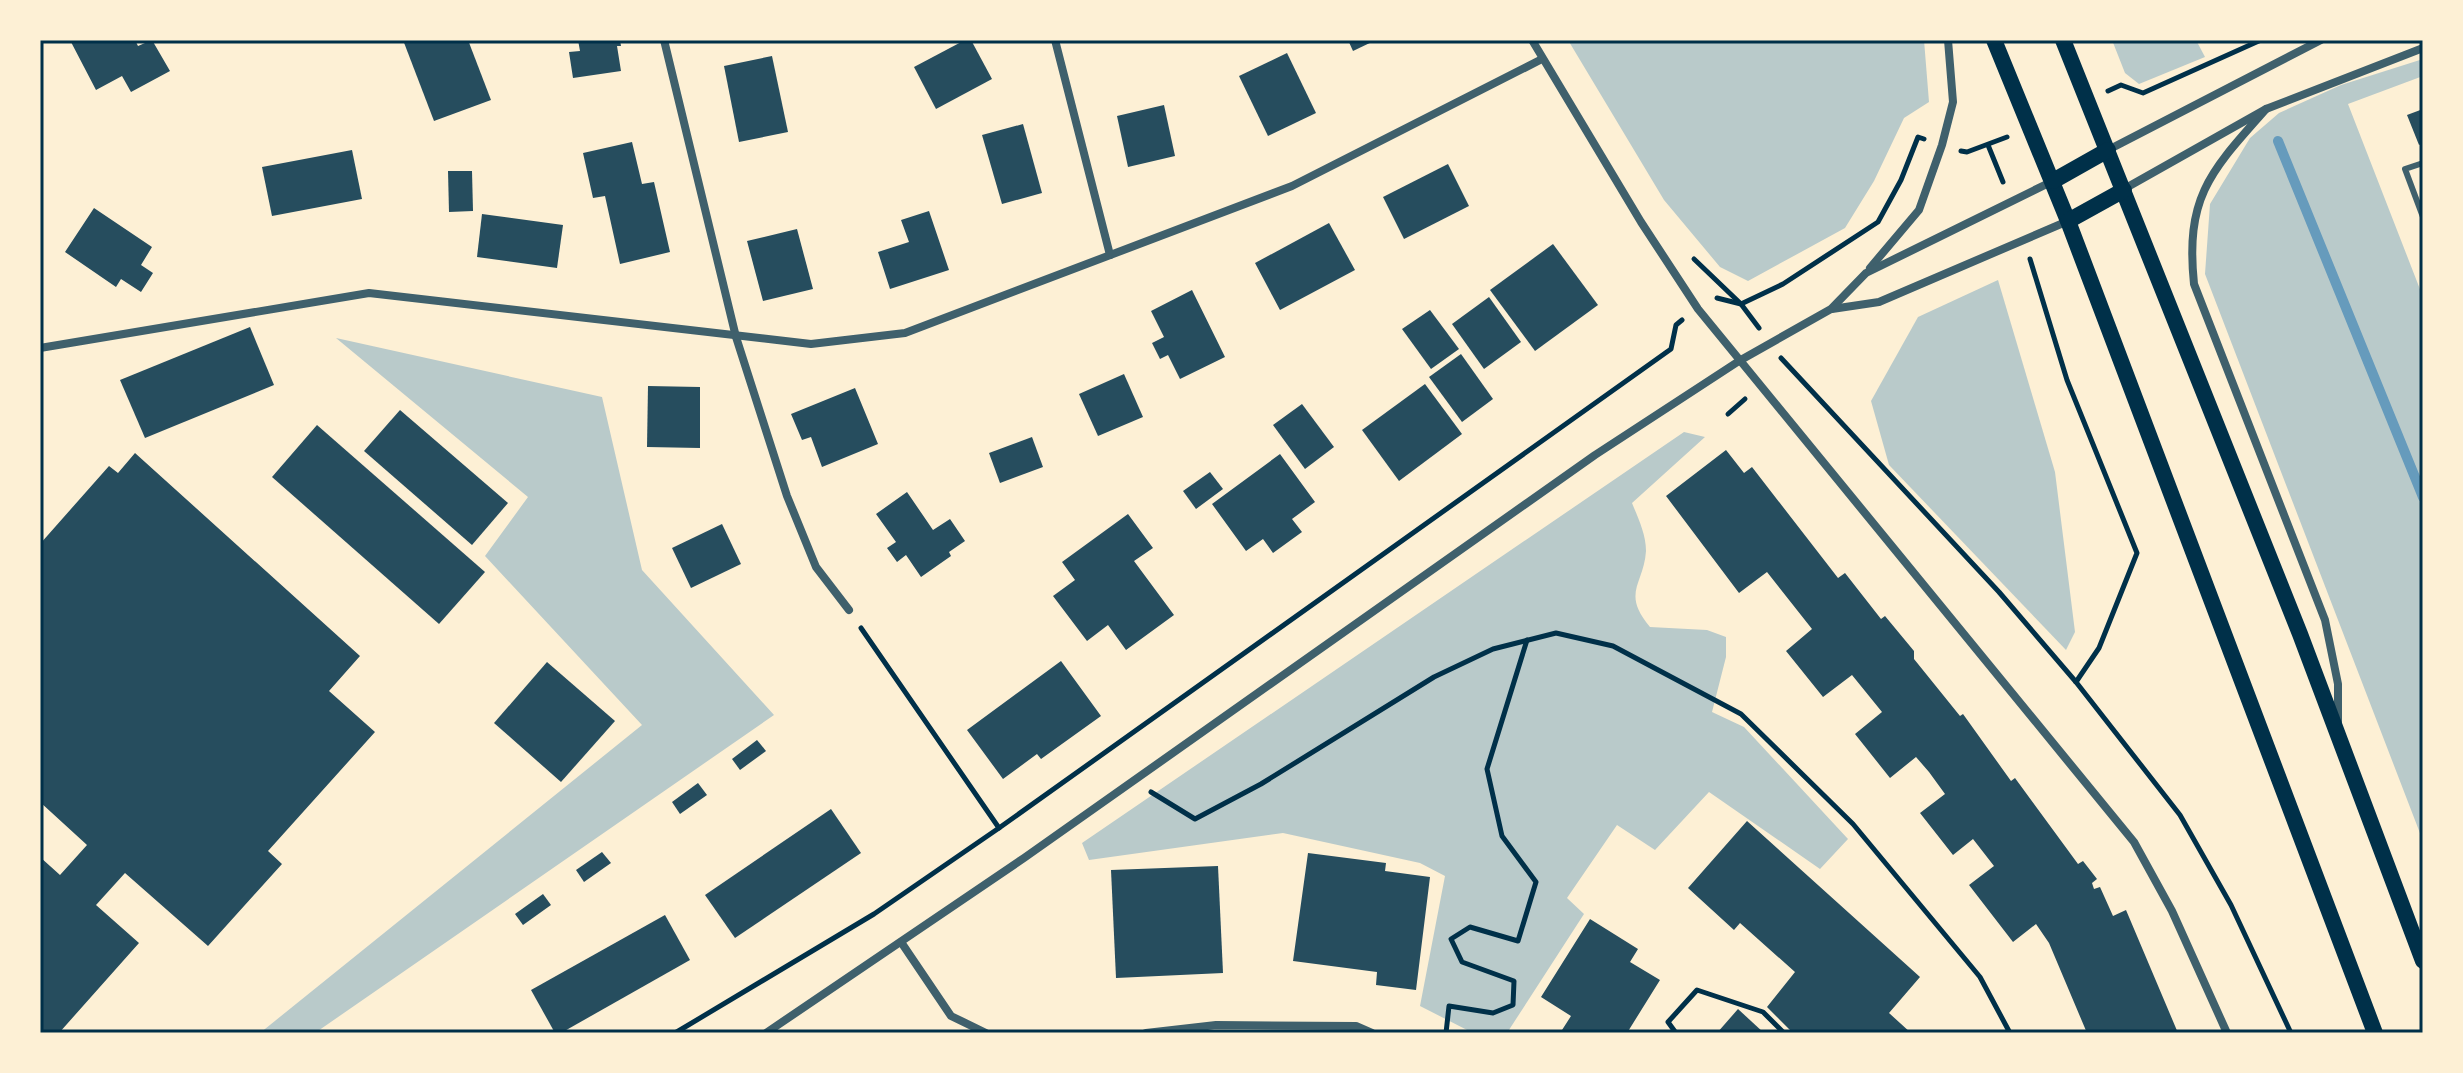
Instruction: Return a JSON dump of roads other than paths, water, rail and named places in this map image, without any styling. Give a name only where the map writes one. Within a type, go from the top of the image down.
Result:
[{"type":"main road","points":[[1994,40],[2053,181],[2375,1033]]},
{"type":"main road","points":[[2063,40],[2338,734],[2423,961]]},
{"type":"main road","points":[[2053,181],[2108,150]]},
{"type":"main road","points":[[2068,221],[2124,190]]},
{"type":"street","points":[[664,40],[736,337],[787,496],[816,567],[849,610]]},
{"type":"street","points":[[1055,40],[1110,255]]},
{"type":"street","points":[[1532,40],[1698,309],[2134,842],[2172,911],[2227,1033]]},
{"type":"street","points":[[766,1033],[1133,781],[1595,455],[1739,361],[1831,309],[1919,210],[1942,145],[1953,102],[1948,40]]},
{"type":"street","points":[[2108,150],[2321,40]]},
{"type":"street","points":[[2124,190],[2266,109],[2423,48]]},
{"type":"street","points":[[40,348],[369,293],[811,344],[905,333],[1292,186],[1542,59]]},
{"type":"street","points":[[2266,109],[2221,160],[2202,190],[2192,233],[2193,272],[2223,364],[2325,620],[2338,684],[2338,734]]},
{"type":"street","points":[[1866,273],[2053,181]]},
{"type":"street","points":[[1831,309],[1879,302],[2068,221]]},
{"type":"street","points":[[901,942],[951,1016],[986,1033]]},
{"type":"street","points":[[1146,1033],[1216,1025],[1273,1029],[1356,1026],[1372,1033]]},
{"type":"lane","points":[[2423,163],[2405,169],[2423,217]]},
{"type":"waterway","points":[[2278,141],[2423,497]]}]
